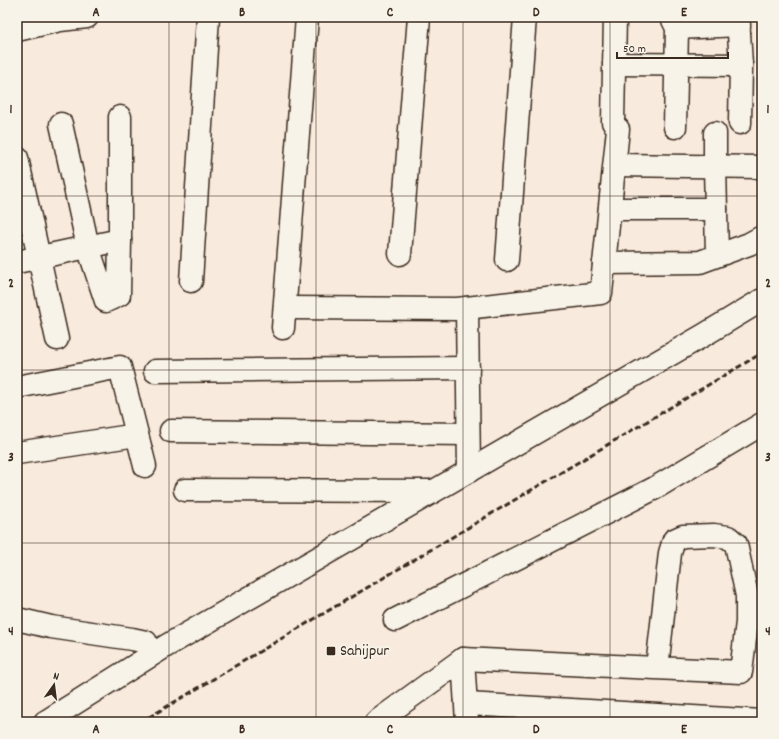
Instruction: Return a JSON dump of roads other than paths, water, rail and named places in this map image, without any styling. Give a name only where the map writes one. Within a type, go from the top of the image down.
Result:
[{"type":"street","points":[[17,30],[60,20],[81,17]]},
{"type":"street","points":[[191,281],[208,17]]},
{"type":"street","points":[[307,17],[284,318],[468,308],[602,293],[615,165],[615,17]]},
{"type":"street","points":[[400,254],[419,17]]},
{"type":"street","points":[[508,260],[525,17]]},
{"type":"street","points":[[675,127],[677,65],[675,22],[738,21],[741,65],[740,123]]},
{"type":"street","points":[[614,64],[741,65]]},
{"type":"street","points":[[61,124],[88,247],[106,301],[119,295],[120,117]]},
{"type":"street","points":[[715,133],[714,166],[717,255]]},
{"type":"street","points":[[17,158],[57,339]]},
{"type":"street","points":[[615,165],[760,167]]},
{"type":"street","points":[[610,209],[716,209]]},
{"type":"street","points":[[604,263],[700,262],[749,244],[762,237]]},
{"type":"street","points":[[17,262],[120,240]]},
{"type":"street","points":[[45,722],[166,646],[762,300]]},
{"type":"street","points":[[468,308],[469,471]]},
{"type":"street","points":[[17,387],[120,367],[146,466]]},
{"type":"street","points":[[155,371],[468,368]]},
{"type":"street","points":[[395,620],[655,488],[762,424]]},
{"type":"street","points":[[171,431],[468,434]]},
{"type":"street","points":[[17,453],[137,435]]},
{"type":"street","points":[[185,490],[434,491]]},
{"type":"street","points":[[376,722],[463,659],[741,672],[748,622],[754,595],[736,544],[728,537],[683,536],[674,540],[670,554],[657,668]]},
{"type":"street","points":[[17,620],[51,628],[146,642]]},
{"type":"street","points":[[463,659],[467,713],[762,721]]},
{"type":"railway","points":[[141,722],[762,353]]},
{"type":"place","name":"Sahijpur","points":[[331,651]]}]
